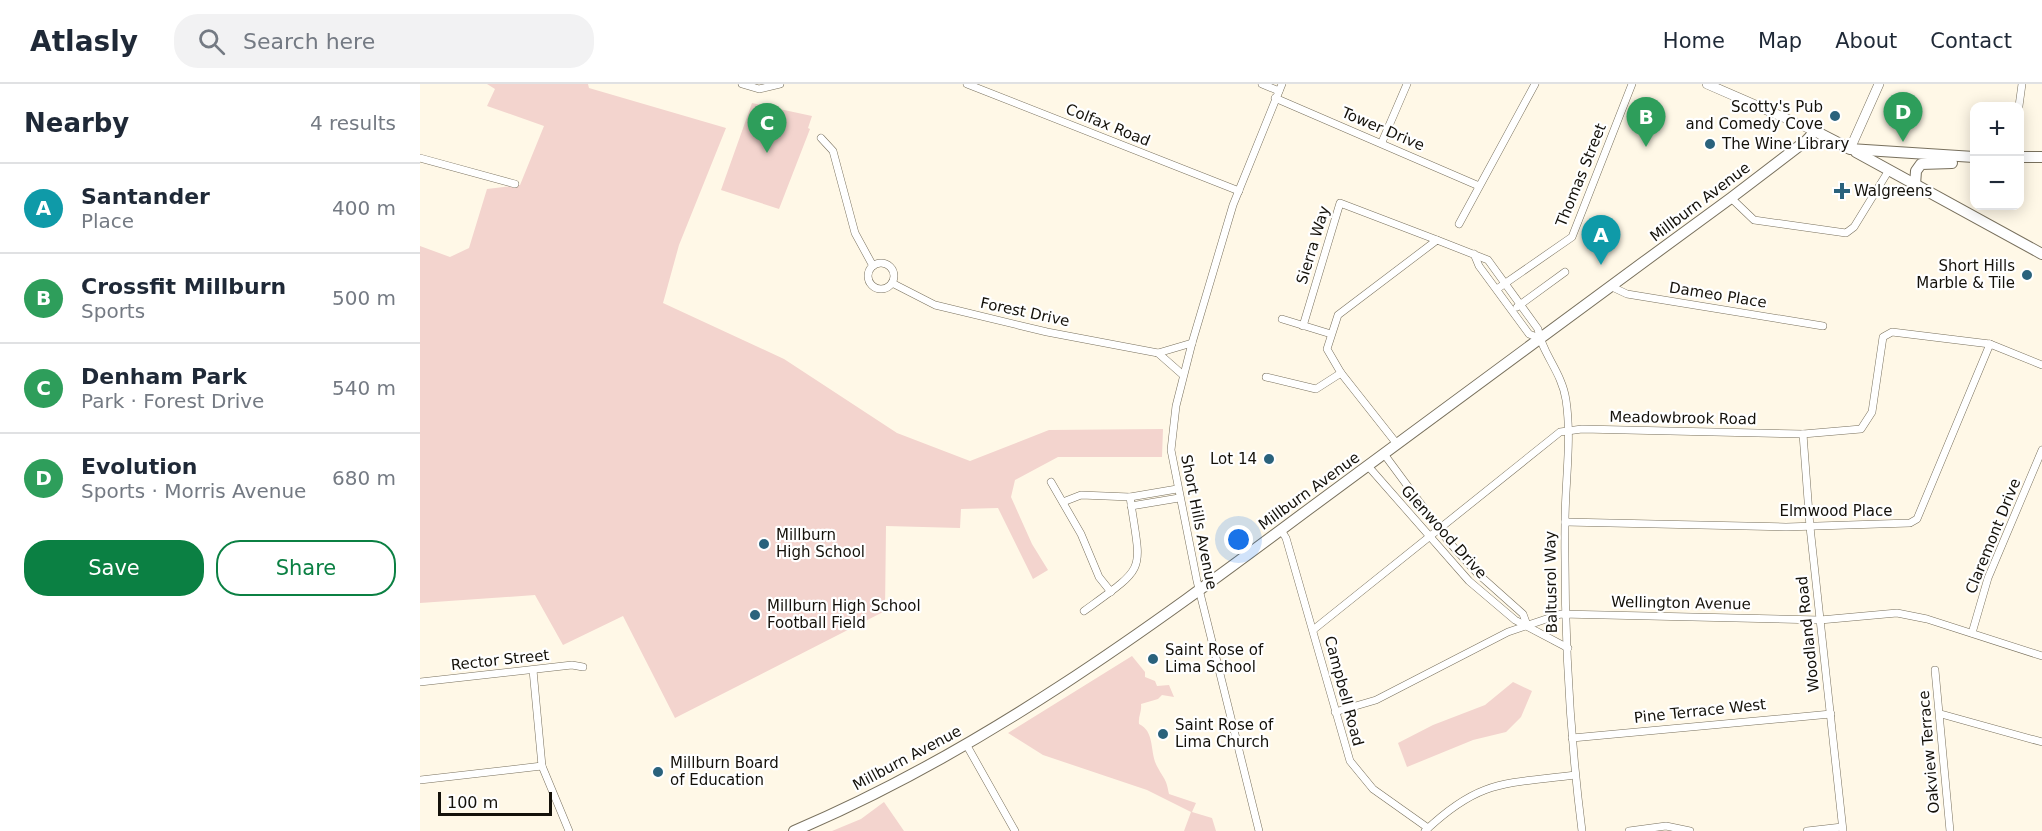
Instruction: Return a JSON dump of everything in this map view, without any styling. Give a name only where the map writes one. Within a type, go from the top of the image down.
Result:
[{"type":"main road","points":[[1707,84],[1815,131],[2042,254]]},
{"type":"main road","points":[[1850,149],[1879,84]]},
{"type":"main road","name":"Millburn Avenue","points":[[794,831],[876,794],[966,744],[1079,674],[1199,591],[1731,198],[1807,140],[1815,131]]},
{"type":"main road","points":[[1850,149],[1970,158]]},
{"type":"main road","points":[[2024,157],[2042,157]]},
{"type":"main road","points":[[1915,185],[1916,171],[1921,164],[1963,163],[1970,160]]},
{"type":"street","points":[[742,84],[759,89],[780,84]]},
{"type":"street","name":"Colfax Road","points":[[968,84],[1239,191]]},
{"type":"street","name":"Tower Drive","points":[[1262,84],[1479,186]]},
{"type":"street","points":[[1382,142],[1407,84]]},
{"type":"street","points":[[1459,225],[1535,84]]},
{"type":"street","name":"Thomas Street","points":[[1497,289],[1572,237],[1632,84]]},
{"type":"street","points":[[2020,102],[2022,84]]},
{"type":"street","name":"Short Hills Avenue","points":[[1259,831],[1199,591],[1171,450],[1172,426],[1192,343],[1239,191],[1279,91]]},
{"type":"street","name":"Forest Drive","points":[[821,138],[833,151],[855,233],[873,266],[868,276],[874,286],[885,288],[892,283],[935,305],[1047,332],[1158,353],[1192,343]]},
{"type":"street","points":[[420,158],[515,184]]},
{"type":"street","points":[[1731,198],[1754,220],[1846,234],[1854,228],[1888,170]]},
{"type":"street","name":"Sierra Way","points":[[1303,326],[1340,203],[1437,240]]},
{"type":"street","points":[[1397,444],[1328,354],[1331,334],[1338,315],[1437,240]]},
{"type":"street","name":"Baltusrol Way","points":[[1437,240],[1488,260],[1506,282],[1538,329],[1539,338],[1561,380],[1566,399],[1568,430],[1565,522],[1566,614],[1572,738],[1582,831]]},
{"type":"street","points":[[1474,254],[1479,266],[1530,334],[1539,338]]},
{"type":"street","points":[[873,266],[880,263],[890,265],[894,275],[892,283]]},
{"type":"street","points":[[1513,310],[1564,272]]},
{"type":"street","name":"Dameo Place","points":[[1610,286],[1627,294],[1823,326]]},
{"type":"street","points":[[1282,319],[1331,334]]},
{"type":"street","name":"Meadowbrook Road","points":[[1568,430],[1803,434],[1861,429],[1867,423],[1872,411],[1883,338],[1892,332],[1990,345],[2042,365]]},
{"type":"street","name":"Elmwood Place","points":[[1565,522],[1810,527],[1905,525],[1917,519],[1990,345]]},
{"type":"street","points":[[1158,353],[1183,375]]},
{"type":"street","points":[[1266,377],[1316,390],[1341,373]]},
{"type":"street","points":[[1313,630],[1556,434],[1568,430]]},
{"type":"street","name":"Woodland Road","points":[[1803,434],[1810,527],[1842,829]]},
{"type":"street","name":"Claremont Drive","points":[[1972,633],[1988,578],[2042,450]]},
{"type":"street","name":"Glenwood Drive","points":[[1384,454],[1437,528],[1477,573],[1523,614],[1527,625]]},
{"type":"street","name":"Glenwood Drive","points":[[1368,466],[1427,536],[1475,587],[1515,620],[1527,625]]},
{"type":"street","points":[[1051,482],[1085,542],[1100,577],[1111,592]]},
{"type":"street","points":[[1063,502],[1081,495],[1130,497],[1177,489]]},
{"type":"street","points":[[1084,612],[1128,580],[1138,563],[1138,547],[1130,497]]},
{"type":"street","points":[[1131,506],[1179,498]]},
{"type":"street","name":"Campbell Road","points":[[1281,530],[1286,538],[1313,630],[1347,755],[1373,789],[1427,829]]},
{"type":"street","name":"Wellington Avenue","points":[[1335,712],[1376,700],[1405,687],[1508,632],[1566,614],[1820,620],[1897,613],[1972,633],[2042,656]]},
{"type":"street","points":[[1527,625],[1568,648]]},
{"type":"street","name":"Rector Street","points":[[420,682],[583,667]]},
{"type":"street","points":[[533,670],[542,766],[569,831]]},
{"type":"street","name":"Oakview Terrace","points":[[1935,670],[1941,714],[1950,831]]},
{"type":"street","name":"Pine Terrace West","points":[[1572,738],[1831,714]]},
{"type":"street","points":[[1941,714],[2042,742]]},
{"type":"street","points":[[966,744],[1015,831]]},
{"type":"street","points":[[420,780],[542,766]]},
{"type":"street","points":[[1427,829],[1459,802],[1494,785],[1575,775]]},
{"type":"street","points":[[1629,831],[1666,826],[1690,831]]},
{"type":"street","points":[[1807,831],[1842,829]]},
{"type":"shaded area","points":[[487,84],[588,84],[589,88],[726,128],[679,245],[663,303],[784,359],[897,433],[970,461],[1049,430],[1163,429],[1162,457],[1058,457],[1015,480],[1011,497],[1032,544],[1048,570],[1033,579],[998,508],[961,509],[960,528],[886,526],[885,611],[675,718],[623,616],[563,645],[535,595],[420,603],[420,246],[450,257],[469,248],[487,189],[520,185],[544,126],[487,106],[495,89]]},
{"type":"shaded area","points":[[752,103],[812,116],[808,128],[810,129],[779,209],[721,190]]},
{"type":"shaded area","points":[[1132,656],[1145,672],[1145,677],[1155,681],[1157,686],[1169,685],[1174,697],[1162,695],[1158,699],[1141,704],[1139,721],[1139,724],[1148,732],[1155,762],[1166,782],[1169,794],[1196,803],[1192,812],[1212,818],[1216,831],[1184,831],[1191,812],[1147,790],[1043,755],[1008,733]]},
{"type":"shaded area","points":[[1513,682],[1532,691],[1521,717],[1506,732],[1473,740],[1407,767],[1398,743],[1433,725],[1485,705]]},
{"type":"shaded area","points":[[884,802],[904,831],[832,831],[861,819]]},
{"type":"place","name":"Scotty's Pub and Comedy Cove","points":[[1835,116]]},
{"type":"place","name":"Evolution","points":[[1903,142]]},
{"type":"place","name":"The Wine Library","points":[[1710,144]]},
{"type":"place","name":"Crossfit Millburn","points":[[1646,147]]},
{"type":"place","name":"Denham Park","points":[[767,153]]},
{"type":"place","name":"Walgreens","points":[[1842,191]]},
{"type":"place","name":"Santander","points":[[1601,265]]},
{"type":"place","name":"Short Hills Marble & Tile","points":[[2027,275]]},
{"type":"place","name":"Lot 14","points":[[1269,459]]},
{"type":"place","name":"Millburn High School","points":[[764,544]]},
{"type":"place","name":"Millburn High School Football Field","points":[[755,615]]},
{"type":"place","name":"Saint Rose of Lima School","points":[[1153,659]]},
{"type":"place","name":"Saint Rose of Lima Church","points":[[1163,734]]},
{"type":"place","name":"Millburn Board of Education","points":[[658,772]]}]
